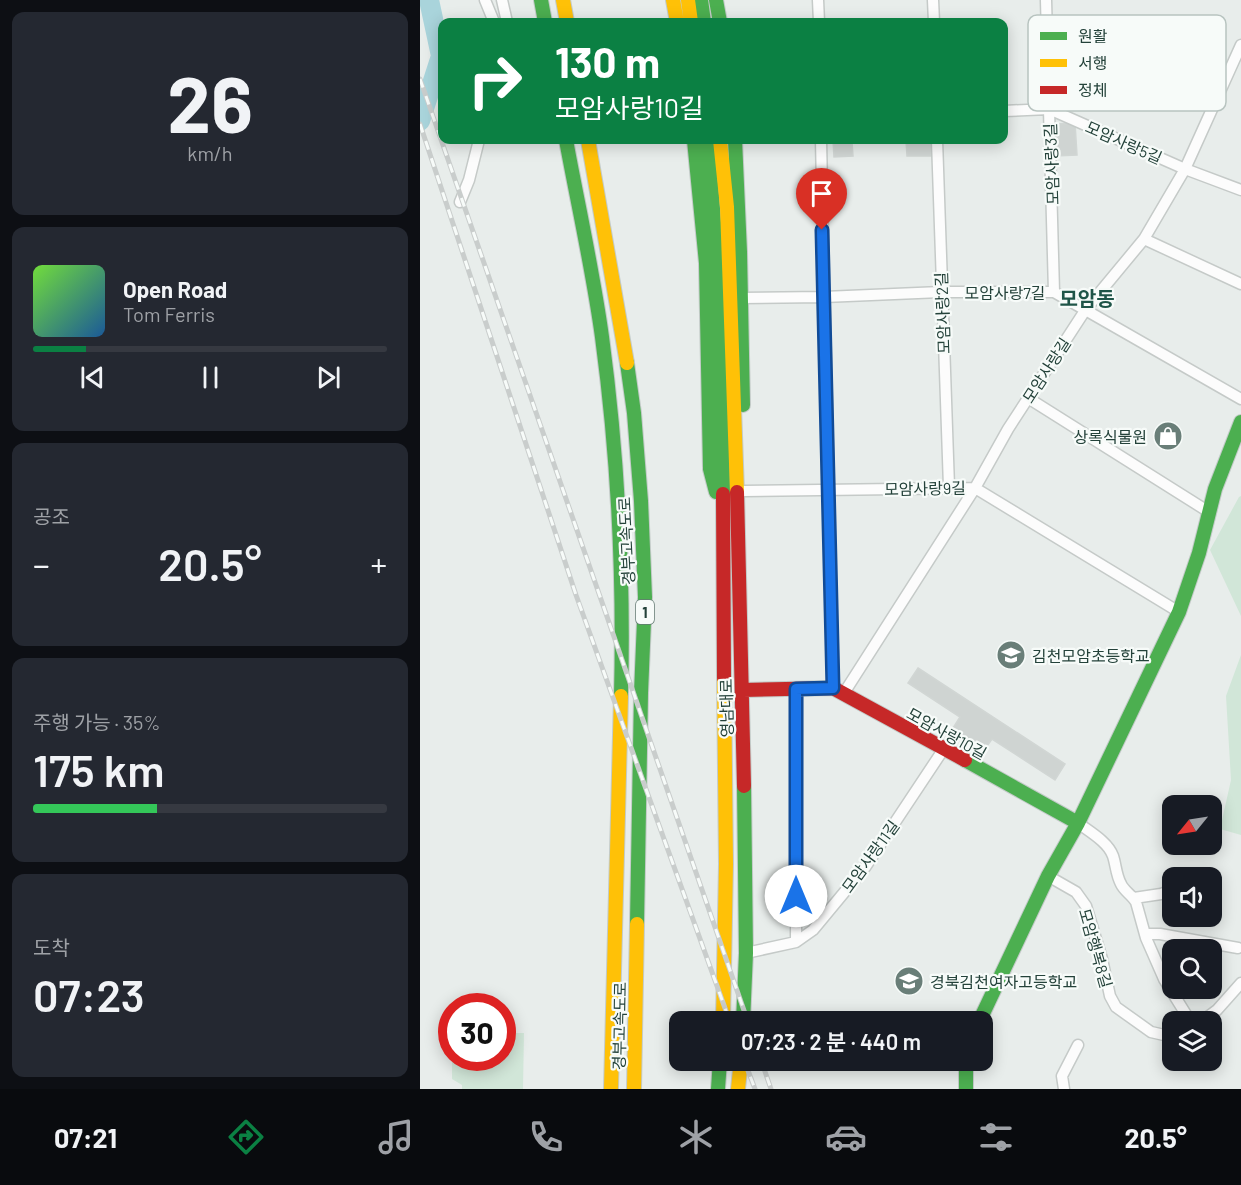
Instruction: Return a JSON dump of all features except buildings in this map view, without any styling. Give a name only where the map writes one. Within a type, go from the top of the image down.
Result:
[{"type":"main road","points":[[541,0],[544,18]]},
{"type":"main road","points":[[563,0],[566,18]]},
{"type":"main road","points":[[674,0],[676,18]]},
{"type":"main road","points":[[688,0],[690,18]]},
{"type":"main road","points":[[701,0],[703,18]]},
{"type":"main road","points":[[716,0],[719,18]]},
{"type":"main road","name":"경부고속도로","points":[[567,144],[602,335],[611,403],[618,500],[621,681],[611,1089]]},
{"type":"main road","name":"경부고속도로","points":[[589,144],[624,338],[634,413],[641,501],[645,597],[641,693],[634,1089]]},
{"type":"main road","points":[[695,144],[702,195],[708,291],[710,469],[722,511]]},
{"type":"main road","points":[[707,144],[716,220],[727,395]]},
{"type":"main road","points":[[720,144],[727,207],[727,395]]},
{"type":"main road","points":[[735,144],[741,298],[744,491],[736,515]]},
{"type":"main road","name":"영남대로","points":[[723,1011],[727,872],[722,511],[727,395]]},
{"type":"main road","name":"영남대로","points":[[727,395],[736,515],[743,690],[746,953],[743,1011]]},
{"type":"main road","points":[[984,1011],[1048,876],[1078,823],[1179,612],[1199,553],[1215,489],[1241,422]]},
{"type":"main road","points":[[743,690],[838,690]]},
{"type":"main road","name":"모암사랑10길","points":[[838,690],[1078,823]]},
{"type":"main road","points":[[718,1089],[719,1071]]},
{"type":"main road","points":[[738,1089],[740,1071]]},
{"type":"main road","points":[[966,1071],[966,1089]]},
{"type":"street","points":[[485,0],[492,18]]},
{"type":"street","points":[[502,0],[506,18]]},
{"type":"street","points":[[818,0],[819,18]]},
{"type":"street","points":[[933,0],[934,18]]},
{"type":"street","name":"모암사랑3길","points":[[1046,0],[1046,15]]},
{"type":"street","name":"모암사랑길","points":[[1226,78],[1241,45]]},
{"type":"street","name":"모암사랑5길","points":[[1008,111],[1028,110]]},
{"type":"street","name":"모암사랑3길","points":[[1049,111],[1054,292]]},
{"type":"street","name":"모암사랑5길","points":[[1054,111],[1185,169],[1241,190]]},
{"type":"street","name":"모암사랑길","points":[[838,690],[975,488],[1008,429],[1086,309],[1144,239],[1185,169],[1211,111]]},
{"type":"street","points":[[460,202],[479,144]]},
{"type":"street","points":[[821,144],[828,490],[838,690]]},
{"type":"street","name":"모암사랑2길","points":[[937,144],[948,487]]},
{"type":"street","points":[[1144,239],[1241,284]]},
{"type":"street","name":"모암사랑7길","points":[[741,298],[941,292],[1054,292],[1241,399]]},
{"type":"street","points":[[1028,398],[1209,512]]},
{"type":"street","name":"모암사랑9길","points":[[744,491],[975,488],[1179,612]]},
{"type":"street","points":[[796,689],[796,942]]},
{"type":"street","name":"모암사랑11길","points":[[746,953],[796,942],[813,930],[866,866],[943,750]]},
{"type":"street","points":[[1078,823],[1102,841],[1112,853],[1115,870],[1122,886],[1134,898],[1145,934],[1164,979],[1183,1011]]},
{"type":"street","name":"모암행복8길","points":[[1048,876],[1076,892],[1086,906],[1102,959],[1110,996],[1116,1007],[1151,1032],[1162,1034]]},
{"type":"street","points":[[1134,898],[1162,894]]},
{"type":"street","points":[[1145,934],[1160,934],[1238,948]]},
{"type":"street","points":[[1216,1011],[1241,983]]},
{"type":"street","points":[[1064,1089],[1062,1076],[1078,1045]]},
{"type":"green space","points":[[1241,496],[1241,616],[1210,550]]},
{"type":"green space","points":[[1241,655],[1241,835],[1222,830],[1231,780],[1226,696]]},
{"type":"green space","points":[[516,1033],[524,1033],[523,1089],[462,1089],[462,1085],[452,1079],[452,1071],[516,1071]]},
{"type":"waterway","points":[[429,0],[438,42]]},
{"type":"waterway","points":[[420,121],[438,65]]},
{"type":"railway","points":[[420,79],[438,131]]},
{"type":"railway","points":[[420,124],[576,595],[726,1011]]},
{"type":"railway","points":[[443,144],[744,1011]]},
{"type":"railway","points":[[748,1071],[755,1089]]},
{"type":"railway","points":[[765,1071],[771,1089]]},
{"type":"traffic: fast","points":[[541,0],[544,18]]},
{"type":"traffic: fast","points":[[701,0],[703,18]]},
{"type":"traffic: fast","points":[[716,0],[719,18]]},
{"type":"traffic: fast","points":[[567,144],[590,263],[608,382],[621,561],[621,696]]},
{"type":"traffic: fast","points":[[694,144],[706,263],[710,469],[716,492]]},
{"type":"traffic: fast","points":[[707,144],[719,317],[723,494]]},
{"type":"traffic: fast","points":[[735,144],[743,405]]},
{"type":"traffic: fast","points":[[627,363],[634,413],[641,501],[645,597],[637,924]]},
{"type":"traffic: fast","points":[[984,1011],[1048,876],[1078,823],[1179,612],[1199,553],[1215,489],[1241,422]]},
{"type":"traffic: fast","points":[[965,760],[1078,823]]},
{"type":"traffic: fast","points":[[743,1011],[746,953],[744,786]]},
{"type":"traffic: fast","points":[[718,1089],[719,1071]]},
{"type":"traffic: fast","points":[[966,1071],[966,1089]]},
{"type":"traffic: slow","points":[[563,0],[566,18]]},
{"type":"traffic: slow","points":[[673,0],[676,18]]},
{"type":"traffic: slow","points":[[688,0],[690,18]]},
{"type":"traffic: slow","points":[[589,144],[627,363]]},
{"type":"traffic: slow","points":[[720,144],[727,207],[737,492]]},
{"type":"traffic: slow","points":[[723,1011],[726,864],[724,678]]},
{"type":"traffic: slow","points":[[611,1089],[621,696]]},
{"type":"traffic: slow","points":[[634,1089],[637,924]]},
{"type":"traffic: slow","points":[[738,1089],[740,1071]]},
{"type":"traffic: jam","points":[[737,492],[744,786]]},
{"type":"traffic: jam","points":[[723,494],[724,678]]},
{"type":"traffic: jam","points":[[743,690],[833,688],[965,760]]},
{"type":"place","name":"상록식물원","points":[[1168,436]]},
{"type":"place","name":"김천모암초등학교","points":[[1011,655]]},
{"type":"place","name":"경북김천여자고등학교","points":[[909,981]]},
{"type":"district","name":"모암동","points":[[1087,298]]},
{"type":"route","points":[[796,896],[796,689],[833,688],[822,230]]}]
